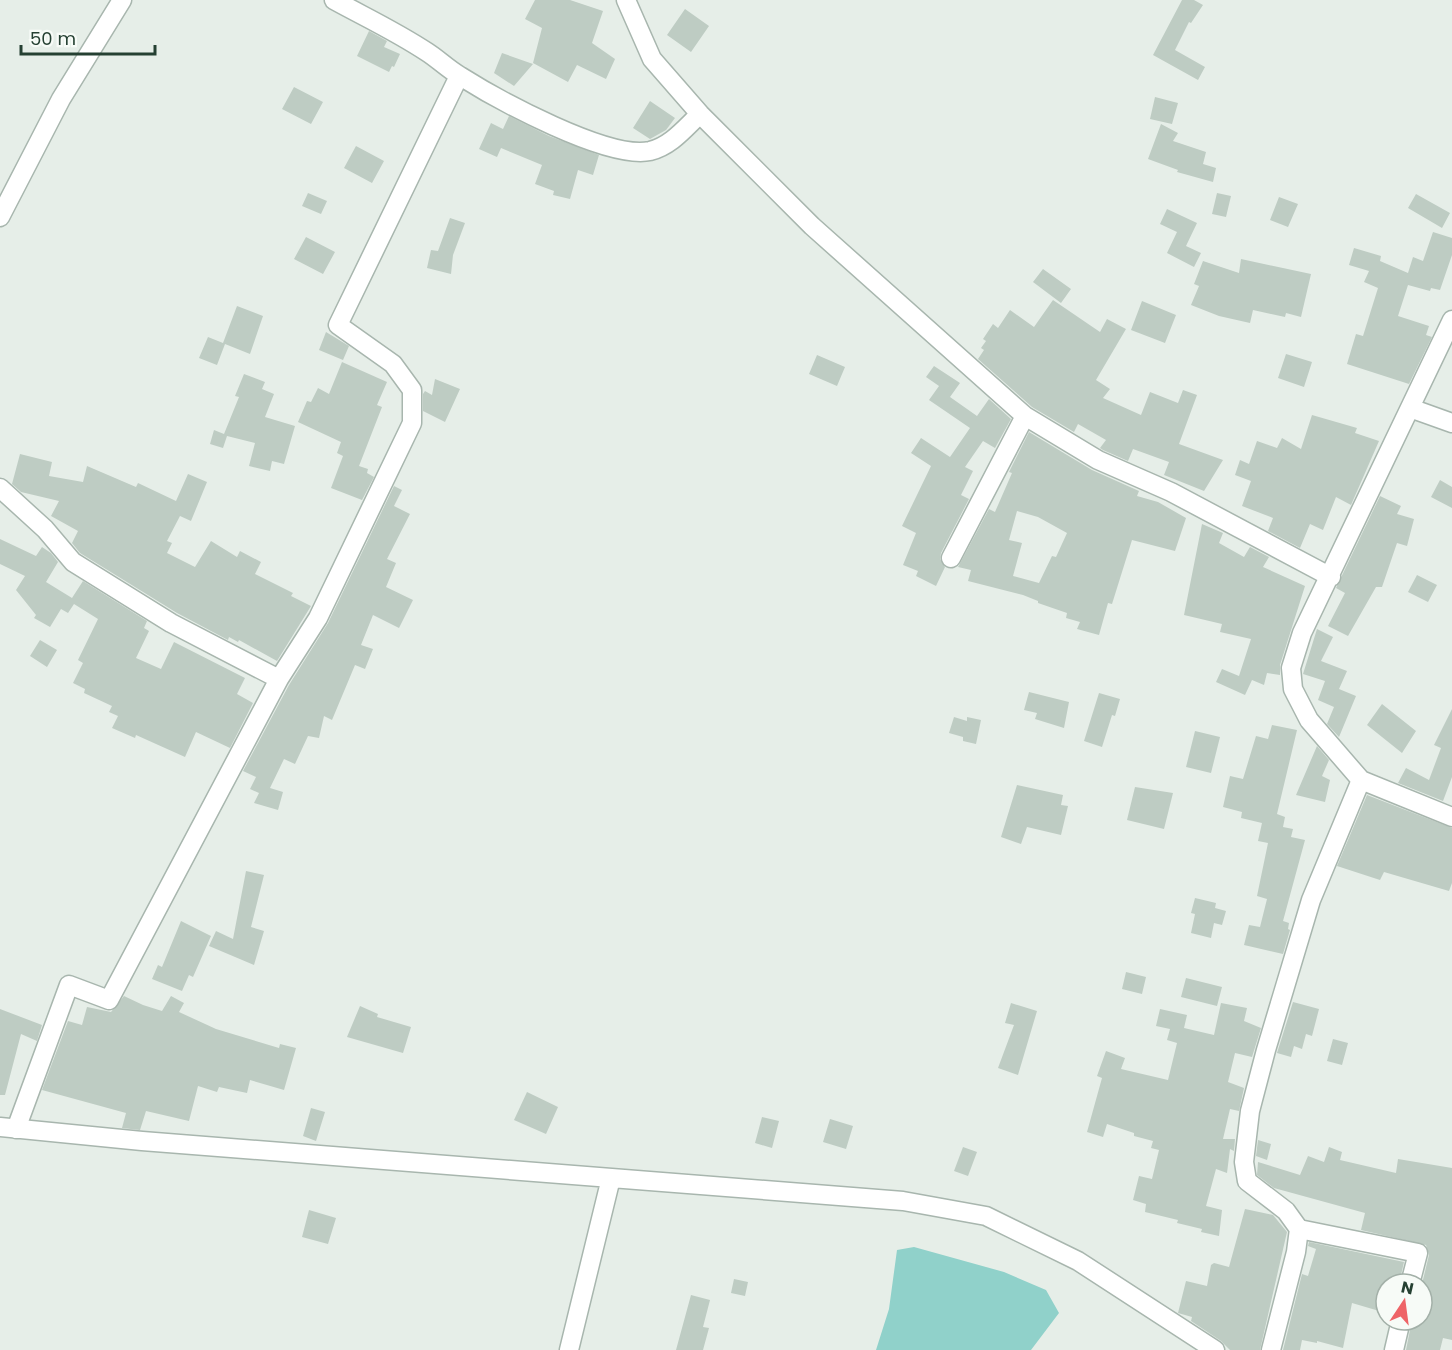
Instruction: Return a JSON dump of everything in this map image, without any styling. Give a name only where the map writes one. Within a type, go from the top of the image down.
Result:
[{"type":"street","points":[[0,217],[61,99],[122,0]]},
{"type":"street","points":[[334,0],[426,51],[459,76],[496,97],[590,142],[621,152],[647,151],[666,146],[700,114]]},
{"type":"street","points":[[626,0],[652,59],[700,114],[812,226],[1025,416],[1098,460],[1171,492],[1331,577]]},
{"type":"street","points":[[459,76],[338,325],[393,364],[412,390],[412,423],[318,618],[279,679],[108,1000],[69,985],[8,1128],[903,1200],[986,1216],[1078,1261],[1215,1350]]},
{"type":"street","points":[[1452,320],[1331,577],[1302,633],[1291,668],[1293,689],[1309,720],[1361,780],[1452,817]]},
{"type":"street","points":[[1410,408],[1452,423]]},
{"type":"street","points":[[951,558],[1025,416]]},
{"type":"street","points":[[0,488],[45,529],[73,562],[171,623],[279,679]]},
{"type":"street","points":[[1271,1350],[1296,1252],[1299,1229],[1286,1210],[1247,1181],[1244,1162],[1250,1111],[1311,900],[1361,780]]},
{"type":"street","points":[[569,1350],[611,1178]]},
{"type":"street","points":[[1299,1229],[1418,1253],[1413,1272]]},
{"type":"street","points":[[1394,1350],[1398,1332]]},
{"type":"water","points":[[914,1247],[1004,1272],[1046,1290],[1059,1313],[1031,1350],[876,1350],[889,1309],[897,1250]]},
{"type":"building","points":[[535,0],[570,0],[603,11],[592,43],[615,59],[606,79],[577,65],[568,82],[533,63],[542,28],[525,19]]},
{"type":"building","points":[[1182,0],[1194,0],[1203,5],[1191,23],[1189,22],[1175,50],[1205,67],[1198,80],[1153,55]]},
{"type":"building","points":[[685,9],[709,26],[691,52],[667,35]]},
{"type":"building","points":[[369,31],[387,41],[384,47],[400,54],[389,72],[357,56]]},
{"type":"building","points":[[502,53],[533,64],[514,86],[494,73]]},
{"type":"building","points":[[294,87],[323,102],[311,124],[282,109]]},
{"type":"building","points":[[1155,97],[1178,103],[1172,124],[1150,119]]},
{"type":"building","points":[[650,101],[675,118],[666,130],[650,139],[633,128]]},
{"type":"building","points":[[509,116],[549,136],[599,155],[593,175],[578,170],[570,199],[553,195],[554,191],[535,184],[542,165],[501,148],[497,157],[479,149],[491,123],[503,129]]},
{"type":"building","points":[[1161,124],[1178,133],[1173,141],[1206,152],[1203,164],[1216,168],[1213,182],[1177,172],[1178,170],[1148,159]]},
{"type":"building","points":[[356,146],[384,161],[372,183],[344,168]]},
{"type":"building","points":[[308,193],[327,201],[321,214],[302,206]]},
{"type":"building","points":[[1217,193],[1231,196],[1226,217],[1212,214]]},
{"type":"building","points":[[1416,194],[1450,213],[1442,228],[1408,208]]},
{"type":"building","points":[[1279,197],[1298,204],[1288,227],[1270,220]]},
{"type":"building","points":[[1167,209],[1197,223],[1186,246],[1201,253],[1194,267],[1167,253],[1177,232],[1160,224]]},
{"type":"building","points":[[450,218],[465,223],[453,255],[451,274],[427,268],[431,250],[438,251]]},
{"type":"building","points":[[1433,232],[1452,238],[1452,255],[1440,290],[1431,288],[1430,291],[1408,285],[1398,316],[1429,326],[1426,335],[1432,337],[1409,384],[1347,364],[1356,334],[1363,336],[1378,288],[1364,282],[1369,271],[1349,265],[1354,248],[1381,256],[1380,261],[1408,273],[1413,257],[1423,261]]},
{"type":"building","points":[[306,237],[335,252],[323,274],[294,259]]},
{"type":"building","points":[[1241,259],[1311,274],[1301,317],[1286,313],[1285,317],[1253,310],[1250,323],[1219,316],[1191,305],[1199,286],[1194,284],[1203,261],[1239,273]]},
{"type":"building","points":[[1043,269],[1071,289],[1061,303],[1033,282]]},
{"type":"building","points":[[1053,300],[1100,332],[1107,319],[1126,329],[1096,380],[1110,389],[1103,398],[1141,415],[1150,392],[1178,403],[1183,390],[1197,395],[1179,444],[1223,460],[1204,491],[1164,475],[1169,462],[1133,449],[1128,461],[1103,450],[1100,448],[1106,440],[1078,424],[1074,432],[1032,407],[978,359],[984,350],[981,348],[986,341],[983,339],[993,324],[998,328],[1010,310],[1034,327]]},
{"type":"building","points":[[1142,301],[1176,315],[1165,343],[1131,330]]},
{"type":"building","points":[[237,306],[263,316],[250,354],[225,344],[217,365],[199,358],[208,337],[223,343]]},
{"type":"building","points":[[326,332],[349,346],[343,360],[319,350]]},
{"type":"building","points":[[1286,354],[1312,362],[1304,387],[1278,378]]},
{"type":"building","points":[[817,355],[845,367],[837,386],[809,374]]},
{"type":"building","points":[[342,362],[387,382],[377,405],[382,407],[359,466],[368,469],[367,473],[374,477],[362,500],[331,488],[343,456],[337,453],[341,442],[298,422],[307,401],[311,402],[318,388],[329,394]]},
{"type":"building","points":[[934,366],[960,383],[950,397],[977,416],[989,399],[1011,419],[995,448],[983,441],[965,467],[973,471],[961,495],[969,499],[941,553],[940,559],[945,567],[936,586],[916,576],[918,571],[903,565],[916,533],[902,526],[931,466],[911,453],[921,438],[950,457],[970,428],[929,400],[939,386],[926,377]]},
{"type":"building","points":[[244,374],[265,382],[262,389],[274,394],[265,417],[295,426],[284,464],[272,461],[270,471],[249,466],[255,443],[227,436],[223,448],[210,444],[214,430],[224,434],[239,397],[235,396]]},
{"type":"building","points":[[435,379],[460,389],[445,422],[423,411],[423,394],[425,391],[432,395]]},
{"type":"building","points":[[1312,415],[1357,428],[1355,433],[1379,441],[1351,505],[1336,497],[1323,530],[1310,524],[1300,548],[1268,531],[1273,518],[1242,506],[1251,481],[1235,475],[1240,460],[1249,464],[1257,441],[1277,448],[1282,438],[1301,449]]},
{"type":"building","points":[[1029,432],[1092,470],[1139,491],[1137,496],[1158,502],[1186,518],[1175,551],[1132,540],[1112,604],[1108,603],[1099,635],[1077,629],[1080,622],[1066,618],[1067,613],[1038,603],[1038,601],[968,581],[971,570],[958,567],[989,509],[995,512],[1012,473],[1009,472]],"holes":[[[1017,511],[1038,517],[1067,533],[1056,557],[1052,556],[1039,583],[1013,576],[1022,543],[1009,540]]]},
{"type":"building","points":[[20,454],[52,462],[49,476],[83,482],[87,466],[136,487],[138,483],[176,501],[188,474],[207,482],[191,521],[180,516],[167,541],[172,543],[167,553],[195,567],[211,541],[237,557],[240,551],[261,562],[255,574],[293,593],[291,596],[311,606],[277,661],[239,640],[238,642],[229,637],[228,640],[177,613],[80,553],[72,543],[78,531],[51,516],[59,501],[21,492],[12,484]]},
{"type":"building","points":[[1440,480],[1452,487],[1452,508],[1431,497]]},
{"type":"building","points":[[394,486],[402,490],[394,506],[410,514],[387,559],[396,563],[386,587],[413,600],[399,628],[373,615],[361,645],[373,649],[365,669],[355,665],[332,720],[324,716],[319,738],[308,736],[295,764],[284,759],[270,788],[283,792],[278,810],[254,803],[259,793],[250,789],[256,777],[243,771],[289,685],[328,623]]},
{"type":"building","points":[[1380,496],[1401,506],[1397,514],[1414,519],[1407,546],[1397,543],[1382,587],[1376,587],[1348,636],[1328,626],[1345,593],[1336,588]]},
{"type":"building","points":[[1202,524],[1223,533],[1219,543],[1244,557],[1250,547],[1269,557],[1263,567],[1305,586],[1280,665],[1280,675],[1267,673],[1264,685],[1252,680],[1245,695],[1216,682],[1222,669],[1239,676],[1251,639],[1220,632],[1222,624],[1184,615]]},
{"type":"building","points":[[0,539],[36,556],[42,547],[51,553],[58,562],[46,582],[72,598],[83,581],[147,621],[144,628],[149,631],[136,658],[161,669],[174,642],[245,678],[237,694],[253,703],[230,748],[196,732],[185,757],[136,735],[135,738],[112,728],[118,716],[109,712],[112,706],[84,693],[85,689],[73,683],[83,663],[78,660],[98,619],[74,604],[68,613],[61,609],[50,627],[34,618],[36,615],[16,590],[25,576],[0,564]]},
{"type":"building","points":[[1417,575],[1437,585],[1428,602],[1408,592]]},
{"type":"building","points":[[1317,629],[1333,637],[1321,661],[1347,671],[1339,689],[1356,696],[1339,737],[1327,724],[1334,707],[1318,700],[1325,681],[1303,674]]},
{"type":"building","points":[[40,640],[57,650],[47,667],[30,656]]},
{"type":"building","points":[[1029,692],[1069,702],[1064,728],[1035,719],[1037,713],[1024,710]]},
{"type":"building","points":[[1099,693],[1120,699],[1115,716],[1112,715],[1102,747],[1084,741]]},
{"type":"building","points":[[1382,704],[1416,731],[1402,753],[1367,725]]},
{"type":"building","points":[[1452,709],[1452,777],[1443,801],[1398,783],[1406,768],[1429,780],[1441,748],[1434,745]]},
{"type":"building","points":[[954,717],[967,721],[967,717],[981,720],[976,744],[963,741],[963,737],[949,733]]},
{"type":"building","points":[[1272,725],[1297,730],[1277,814],[1285,817],[1283,827],[1293,829],[1291,837],[1305,840],[1283,921],[1289,923],[1288,929],[1290,930],[1283,954],[1244,945],[1249,925],[1260,927],[1267,899],[1257,896],[1268,843],[1258,841],[1262,823],[1241,818],[1242,812],[1223,807],[1230,776],[1243,779],[1256,736],[1268,739]]},
{"type":"building","points":[[1195,731],[1220,737],[1211,773],[1186,767]]},
{"type":"building","points":[[1317,746],[1329,760],[1322,776],[1330,780],[1325,802],[1296,795]]},
{"type":"building","points":[[1017,785],[1063,795],[1061,805],[1068,806],[1061,835],[1027,827],[1021,844],[1001,837]]},
{"type":"building","points":[[1135,787],[1173,793],[1164,829],[1127,820]]},
{"type":"building","points":[[1367,795],[1452,828],[1452,883],[1449,891],[1384,872],[1380,880],[1337,866]]},
{"type":"building","points":[[246,871],[264,875],[251,927],[264,931],[254,965],[209,946],[216,931],[233,939]]},
{"type":"building","points":[[1195,898],[1216,903],[1215,908],[1226,911],[1222,925],[1214,923],[1211,938],[1191,933],[1195,914],[1191,913]]},
{"type":"building","points":[[181,921],[211,936],[193,977],[189,975],[182,991],[152,979],[158,965],[162,967]]},
{"type":"building","points":[[1126,972],[1146,977],[1142,994],[1122,989]]},
{"type":"building","points":[[1186,978],[1222,987],[1217,1006],[1181,997]]},
{"type":"building","points":[[124,996],[162,1011],[171,996],[184,1003],[179,1012],[216,1029],[279,1048],[280,1044],[296,1048],[284,1090],[250,1080],[247,1093],[219,1087],[217,1092],[198,1086],[189,1121],[146,1111],[140,1130],[122,1128],[126,1113],[42,1090],[68,1021],[82,1025],[87,1007],[111,1012]]},
{"type":"building","points":[[1293,1002],[1319,1009],[1312,1036],[1306,1034],[1302,1049],[1294,1046],[1291,1057],[1277,1053]]},
{"type":"building","points":[[1011,1003],[1037,1011],[1018,1075],[998,1068],[1014,1025],[1005,1023]]},
{"type":"building","points":[[1221,1003],[1247,1008],[1244,1021],[1261,1028],[1252,1057],[1235,1053],[1228,1082],[1244,1088],[1239,1111],[1230,1109],[1223,1139],[1235,1139],[1234,1151],[1230,1149],[1227,1173],[1216,1169],[1206,1206],[1222,1210],[1219,1236],[1177,1223],[1178,1220],[1145,1212],[1146,1204],[1133,1200],[1139,1176],[1152,1179],[1159,1150],[1151,1148],[1153,1141],[1134,1136],[1134,1133],[1107,1124],[1103,1137],[1087,1132],[1102,1078],[1097,1076],[1106,1051],[1125,1058],[1121,1069],[1168,1080],[1177,1043],[1167,1040],[1170,1029],[1156,1026],[1160,1009],[1187,1015],[1184,1028],[1214,1035]]},
{"type":"building","points":[[360,1006],[378,1014],[377,1017],[411,1027],[403,1053],[347,1037]]},
{"type":"building","points":[[0,1009],[42,1025],[37,1041],[21,1034],[5,1095],[0,1095]]},
{"type":"building","points":[[1333,1039],[1348,1043],[1342,1065],[1327,1061]]},
{"type":"building","points":[[527,1092],[558,1107],[546,1134],[514,1120]]},
{"type":"building","points":[[311,1108],[325,1112],[316,1141],[303,1136]]},
{"type":"building","points":[[762,1117],[779,1121],[772,1148],[755,1143]]},
{"type":"building","points":[[830,1119],[853,1126],[846,1149],[823,1142]]},
{"type":"building","points":[[1258,1140],[1271,1144],[1267,1160],[1256,1156]]},
{"type":"building","points":[[963,1147],[977,1152],[968,1176],[954,1171]]},
{"type":"building","points":[[1329,1147],[1342,1152],[1340,1160],[1396,1173],[1398,1159],[1452,1168],[1452,1340],[1443,1338],[1440,1350],[1406,1350],[1410,1332],[1434,1332],[1434,1272],[1425,1272],[1429,1255],[1426,1245],[1361,1230],[1365,1213],[1274,1188],[1257,1175],[1258,1162],[1300,1175],[1308,1156],[1324,1162]]},
{"type":"building","points":[[1245,1209],[1273,1215],[1287,1232],[1260,1350],[1230,1350],[1221,1341],[1191,1321],[1192,1317],[1178,1313],[1186,1281],[1207,1286],[1211,1265],[1214,1263],[1229,1267]]},
{"type":"building","points":[[309,1210],[336,1218],[328,1244],[302,1237]]},
{"type":"building","points":[[1309,1242],[1404,1262],[1402,1272],[1374,1272],[1374,1309],[1352,1303],[1343,1348],[1317,1341],[1317,1343],[1302,1340],[1300,1350],[1283,1350],[1302,1274],[1308,1276],[1316,1249],[1308,1246]]},
{"type":"building","points":[[734,1279],[748,1282],[745,1296],[731,1293]]},
{"type":"building","points":[[691,1295],[710,1300],[703,1327],[709,1328],[703,1350],[676,1350]]}]
